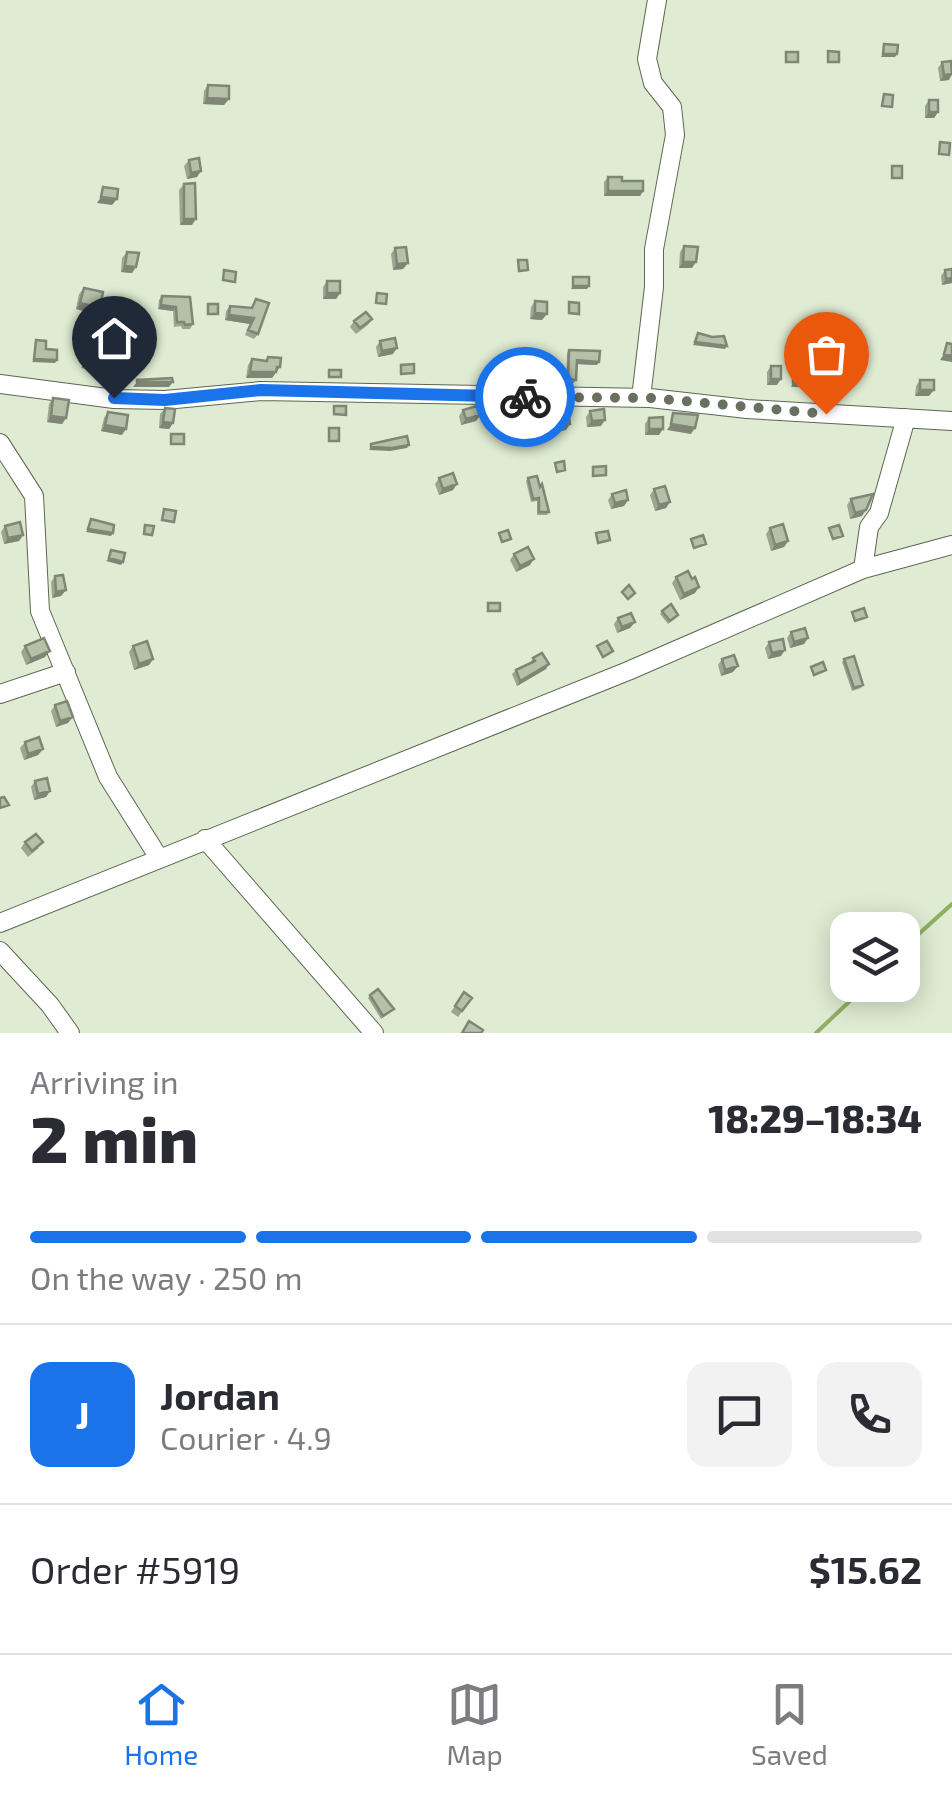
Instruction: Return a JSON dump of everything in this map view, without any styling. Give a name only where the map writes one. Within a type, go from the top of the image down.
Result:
[{"type":"street","points":[[641,398],[653,305],[654,249],[675,135],[672,108],[653,83],[648,59],[658,0]]},
{"type":"street","points":[[0,384],[148,400],[261,390],[641,398],[747,409],[952,421]]},
{"type":"street","points":[[863,569],[869,528],[880,513],[906,418]]},
{"type":"street","points":[[0,443],[34,496],[40,611],[108,777],[159,858]]},
{"type":"street","points":[[0,923],[628,671],[863,569],[952,545]]},
{"type":"street","points":[[0,694],[66,672]]},
{"type":"street","points":[[205,840],[374,1033]]},
{"type":"street","points":[[0,951],[70,1033]]},
{"type":"building","points":[[884,44],[898,45],[897,54],[883,54]]},
{"type":"building","points":[[828,51],[839,52],[839,62],[828,62]]},
{"type":"building","points":[[786,52],[798,52],[798,62],[786,62]]},
{"type":"building","points":[[951,61],[952,74],[944,75],[942,62]]},
{"type":"building","points":[[208,85],[229,86],[229,99],[207,98]]},
{"type":"building","points":[[884,94],[893,95],[892,107],[882,106]]},
{"type":"building","points":[[929,100],[938,100],[938,112],[929,112]]},
{"type":"building","points":[[940,142],[950,143],[949,155],[939,154]]},
{"type":"building","points":[[199,158],[201,171],[191,173],[189,160]]},
{"type":"building","points":[[892,166],[902,166],[902,178],[892,178]]},
{"type":"building","points":[[608,177],[643,181],[643,191],[608,191]]},
{"type":"building","points":[[195,183],[196,219],[184,219],[184,184]]},
{"type":"building","points":[[103,187],[118,189],[117,199],[101,197]]},
{"type":"building","points":[[684,246],[698,247],[696,262],[683,262]]},
{"type":"building","points":[[406,247],[408,263],[397,264],[395,248]]},
{"type":"building","points":[[127,252],[139,253],[136,267],[125,266]]},
{"type":"building","points":[[518,260],[527,260],[528,270],[519,271]]},
{"type":"building","points":[[224,270],[236,272],[235,282],[223,280]]},
{"type":"building","points":[[573,277],[589,277],[589,286],[573,286]]},
{"type":"building","points":[[327,281],[340,281],[340,293],[327,293]]},
{"type":"building","points":[[84,288],[103,292],[100,308],[80,303]]},
{"type":"building","points":[[377,293],[387,294],[386,304],[376,303]]},
{"type":"building","points":[[162,296],[190,297],[193,324],[177,322],[176,307],[161,305]]},
{"type":"building","points":[[256,299],[269,303],[258,334],[248,330],[254,318],[229,315],[230,306],[252,308]]},
{"type":"building","points":[[535,301],[547,302],[547,314],[535,313]]},
{"type":"building","points":[[569,302],[579,303],[579,314],[569,313]]},
{"type":"building","points":[[208,304],[218,304],[218,314],[208,314]]},
{"type":"building","points":[[366,312],[372,319],[360,328],[354,321]]},
{"type":"building","points":[[698,333],[724,336],[727,346],[695,342]]},
{"type":"building","points":[[395,338],[397,348],[382,351],[380,341]]},
{"type":"building","points":[[36,340],[46,341],[46,349],[57,350],[57,360],[34,359]]},
{"type":"building","points":[[947,343],[952,344],[952,356],[944,354]]},
{"type":"building","points":[[569,350],[600,351],[599,362],[577,360],[576,380],[568,379]]},
{"type":"building","points":[[86,355],[95,358],[92,370],[83,367]]},
{"type":"building","points":[[268,357],[281,358],[276,372],[250,372],[252,359],[267,361]]},
{"type":"building","points":[[414,364],[414,373],[401,374],[401,365]]},
{"type":"building","points":[[771,366],[781,366],[781,379],[771,379]]},
{"type":"building","points":[[329,370],[341,370],[341,377],[329,377]]},
{"type":"building","points":[[793,375],[807,375],[807,384],[793,384]]},
{"type":"building","points":[[172,378],[173,382],[137,382],[137,380]]},
{"type":"building","points":[[920,380],[934,380],[934,390],[920,390]]},
{"type":"building","points":[[53,398],[69,400],[66,418],[51,416]]},
{"type":"building","points":[[334,406],[346,406],[346,415],[334,414]]},
{"type":"building","points":[[477,406],[480,415],[466,419],[463,410]]},
{"type":"building","points":[[165,408],[175,409],[173,423],[163,422]]},
{"type":"building","points":[[604,409],[605,420],[592,421],[590,411]]},
{"type":"building","points":[[108,412],[128,415],[126,429],[105,425]]},
{"type":"building","points":[[568,412],[570,424],[557,426],[555,414]]},
{"type":"building","points":[[673,413],[698,415],[695,428],[671,424]]},
{"type":"building","points":[[663,417],[663,429],[649,429],[649,418]]},
{"type":"building","points":[[329,428],[339,428],[339,441],[329,441]]},
{"type":"building","points":[[171,434],[184,434],[184,444],[171,444]]},
{"type":"building","points":[[523,434],[524,443],[513,444],[512,435]]},
{"type":"building","points":[[407,436],[409,445],[371,447],[371,444]]},
{"type":"building","points":[[564,461],[565,470],[557,472],[555,463]]},
{"type":"building","points":[[606,466],[606,475],[593,476],[593,467]]},
{"type":"building","points":[[453,473],[457,484],[443,489],[439,478]]},
{"type":"building","points":[[537,476],[549,512],[539,512],[539,498],[533,499],[528,478]]},
{"type":"building","points":[[665,486],[670,502],[659,505],[654,489]]},
{"type":"building","points":[[626,490],[628,500],[615,503],[612,494]]},
{"type":"building","points":[[873,494],[866,510],[855,513],[851,499]]},
{"type":"building","points":[[164,509],[176,511],[174,522],[162,520]]},
{"type":"building","points":[[91,519],[114,525],[113,533],[88,529]]},
{"type":"building","points":[[20,522],[23,535],[8,538],[5,526]]},
{"type":"building","points":[[783,524],[788,541],[775,545],[770,528]]},
{"type":"building","points":[[145,525],[154,526],[152,535],[144,534]]},
{"type":"building","points":[[839,525],[843,536],[833,539],[829,528]]},
{"type":"building","points":[[508,530],[511,539],[502,542],[499,533]]},
{"type":"building","points":[[608,531],[610,540],[598,543],[596,533]]},
{"type":"building","points":[[703,535],[706,544],[694,548],[691,539]]},
{"type":"building","points":[[528,547],[534,559],[520,566],[514,554]]},
{"type":"building","points":[[111,550],[125,553],[123,562],[109,558]]},
{"type":"building","points":[[688,571],[699,587],[684,594],[676,577]]},
{"type":"building","points":[[63,575],[66,590],[56,592],[55,576]]},
{"type":"building","points":[[629,585],[635,593],[628,599],[622,592]]},
{"type":"building","points":[[488,603],[500,603],[500,611],[488,611]]},
{"type":"building","points":[[671,604],[678,615],[670,621],[662,611]]},
{"type":"building","points":[[864,608],[867,617],[855,621],[852,612]]},
{"type":"building","points":[[631,613],[635,622],[622,627],[618,618]]},
{"type":"building","points":[[805,628],[808,638],[794,642],[791,632]]},
{"type":"building","points":[[44,638],[50,651],[31,659],[25,646]]},
{"type":"building","points":[[783,639],[785,650],[772,653],[769,642]]},
{"type":"building","points":[[147,641],[153,659],[139,664],[133,646]]},
{"type":"building","points":[[607,641],[613,651],[603,657],[597,646]]},
{"type":"building","points":[[542,653],[549,664],[520,681],[516,670]]},
{"type":"building","points":[[734,655],[738,666],[725,670],[722,659]]},
{"type":"building","points":[[854,656],[863,685],[854,688],[844,659]]},
{"type":"building","points":[[823,662],[826,670],[814,675],[811,667]]},
{"type":"building","points":[[67,701],[73,717],[60,721],[55,705]]},
{"type":"building","points":[[39,737],[43,749],[28,754],[25,742]]},
{"type":"building","points":[[47,778],[50,791],[38,794],[35,781]]},
{"type":"building","points":[[4,797],[9,805],[0,808],[0,798]]},
{"type":"building","points":[[36,834],[43,842],[32,851],[25,842]]},
{"type":"building","points":[[378,989],[394,1009],[383,1016],[370,995]]},
{"type":"building","points":[[464,992],[472,998],[462,1011],[455,1006]]},
{"type":"building","points":[[469,1021],[483,1030],[481,1033],[462,1033]]},
{"type":"waterway","points":[[920,933],[952,904]]},
{"type":"waterway","points":[[816,1033],[849,1002]]},
{"type":"way so far","points":[[525,397],[650,398],[826,414]]},
{"type":"route","points":[[114,398],[165,400],[261,390],[525,397]]}]
